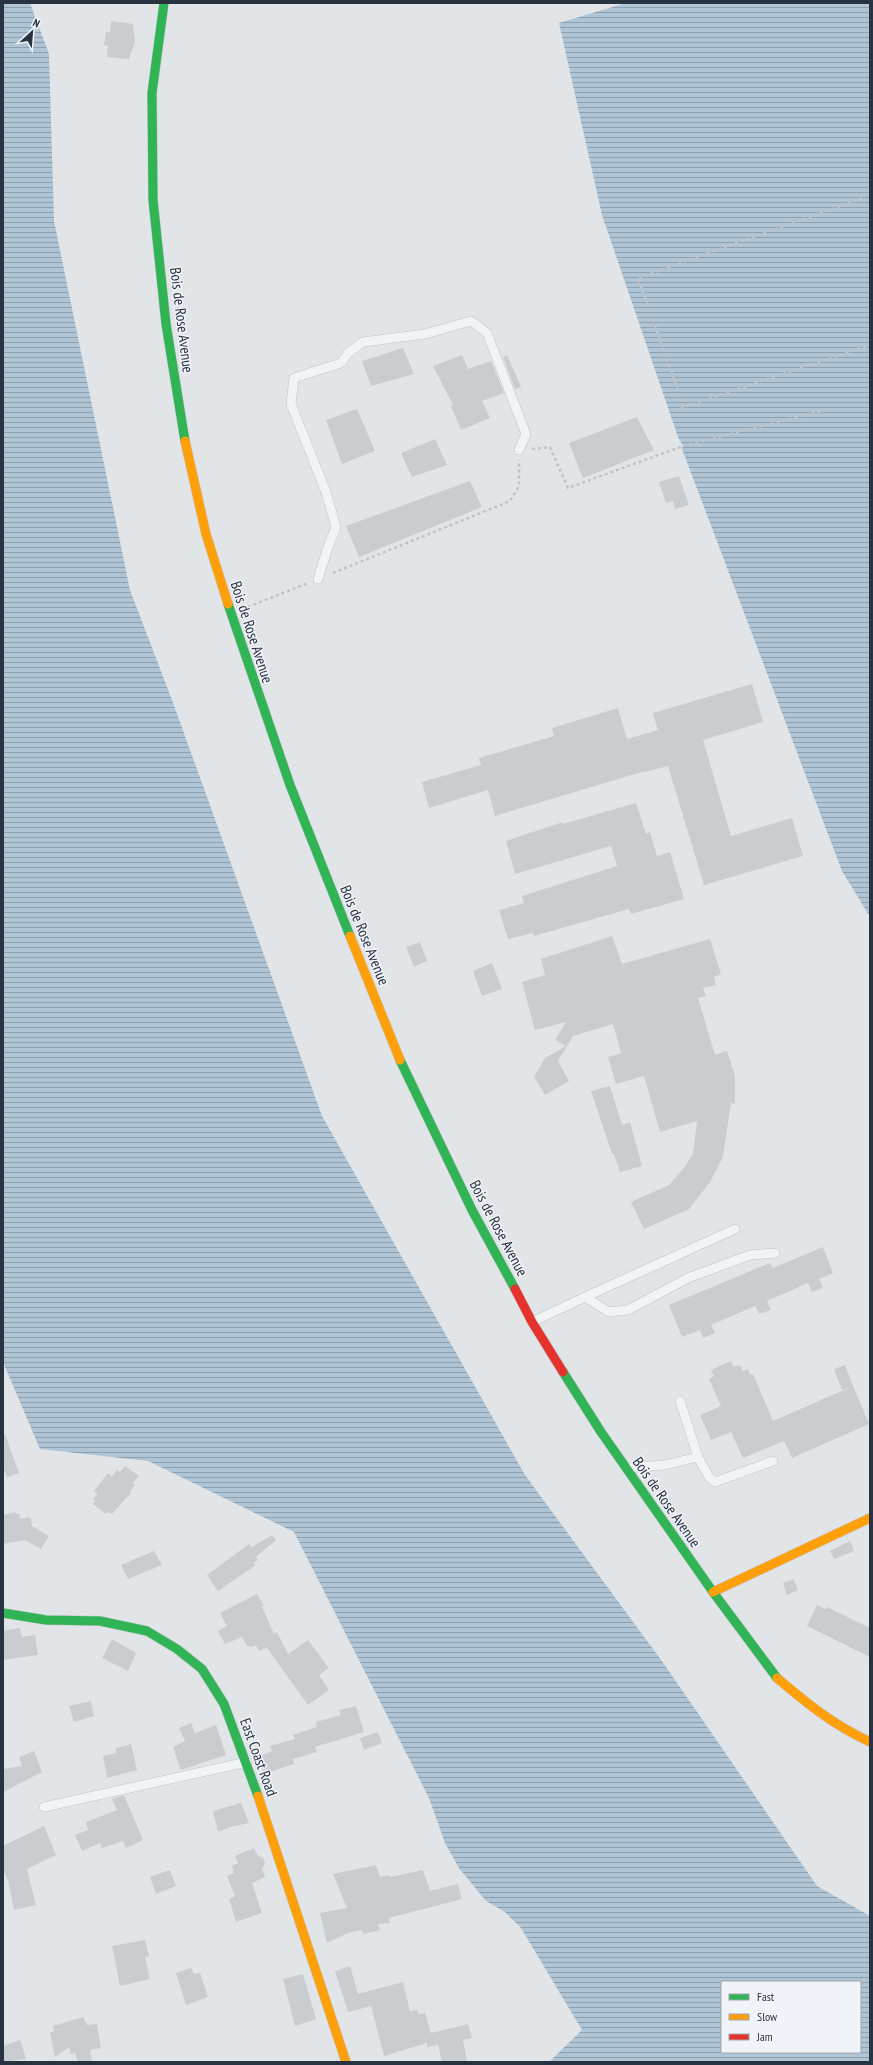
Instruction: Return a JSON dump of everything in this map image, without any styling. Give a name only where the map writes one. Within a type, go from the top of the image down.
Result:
[{"type":"main road","name":"Bois de Rose Avenue","points":[[164,3],[152,93],[153,200],[165,308],[183,433],[206,534],[230,614],[290,785],[398,1057],[472,1210],[532,1322],[601,1432],[713,1592],[775,1676],[808,1705],[842,1729],[870,1742]]},
{"type":"main road","points":[[713,1592],[870,1518]]},
{"type":"main road","name":"East Coast Road","points":[[3,1614],[46,1620],[100,1621],[147,1631],[177,1649],[202,1669],[224,1704],[247,1762],[346,2062]]},
{"type":"lane","points":[[318,579],[336,527],[326,492],[291,404],[294,378],[341,363],[348,353],[362,342],[424,334],[471,321],[487,333],[526,434],[519,450]]},
{"type":"lane","points":[[532,1322],[735,1230]]},
{"type":"lane","points":[[585,1297],[610,1312],[628,1310],[688,1278],[750,1255],[775,1253]]},
{"type":"lane","points":[[680,1401],[698,1457],[709,1477],[715,1482],[773,1461]]},
{"type":"lane","points":[[626,1468],[665,1465],[698,1457]]},
{"type":"lane","points":[[44,1807],[247,1762]]},
{"type":"path","points":[[684,407],[638,278],[863,198]]},
{"type":"path","points":[[675,410],[870,345]]},
{"type":"path","points":[[230,614],[510,501],[519,486],[519,450],[550,447],[568,488],[683,446],[829,409]]},
{"type":"water","points":[[3,3],[30,3],[49,54],[54,221],[130,590],[172,700],[322,1116],[525,1475],[664,1664],[817,1886],[870,1916],[870,2062],[549,2062],[582,2030],[521,1928],[505,1912],[486,1901],[459,1868],[445,1843],[429,1798],[294,1532],[148,1461],[40,1449],[3,1362]]},
{"type":"water","points":[[626,3],[870,3],[870,917],[842,871],[682,449],[683,446],[678,437],[602,215],[559,23]]},
{"type":"building","points":[[111,21],[133,24],[135,42],[129,59],[107,57],[108,46],[104,45],[106,32],[110,32]]},
{"type":"building","points":[[403,348],[414,374],[371,386],[362,361]]},
{"type":"building","points":[[462,355],[468,369],[491,361],[504,393],[482,401],[490,418],[461,430],[451,406],[453,405],[433,366]]},
{"type":"building","points":[[507,355],[521,387],[515,389],[503,357]]},
{"type":"building","points":[[357,409],[375,451],[342,464],[326,420]]},
{"type":"building","points":[[637,417],[654,450],[583,478],[569,443]]},
{"type":"building","points":[[435,439],[447,465],[412,477],[401,453]]},
{"type":"building","points":[[679,476],[689,505],[675,509],[673,501],[666,503],[659,482]]},
{"type":"building","points":[[470,481],[482,507],[359,557],[346,526]]},
{"type":"building","points":[[752,684],[763,722],[703,740],[731,836],[792,818],[803,856],[704,885],[668,766],[645,771],[495,816],[488,790],[429,808],[422,782],[481,765],[479,758],[554,736],[552,728],[618,708],[627,739],[658,730],[653,713]]},
{"type":"building","points":[[636,803],[646,834],[650,832],[657,856],[670,852],[684,899],[631,914],[629,909],[534,936],[533,933],[508,939],[499,910],[524,903],[522,896],[617,866],[611,846],[515,874],[506,841],[563,822],[563,824]]},
{"type":"building","points":[[612,936],[622,964],[710,939],[721,974],[714,977],[716,985],[703,988],[706,996],[698,998],[715,1055],[727,1051],[735,1076],[735,1104],[731,1103],[723,1157],[710,1182],[689,1209],[644,1229],[631,1202],[669,1185],[685,1167],[693,1153],[697,1121],[660,1132],[644,1076],[616,1084],[608,1057],[621,1053],[613,1024],[573,1036],[558,1061],[569,1081],[545,1095],[534,1077],[545,1058],[566,1046],[555,1040],[566,1022],[535,1030],[522,982],[545,975],[541,959]]},
{"type":"building","points":[[420,942],[427,961],[414,967],[406,947]]},
{"type":"building","points":[[492,963],[502,989],[482,996],[473,971]]},
{"type":"building","points":[[610,1086],[622,1125],[630,1122],[642,1166],[620,1172],[614,1154],[612,1154],[591,1091]]},
{"type":"building","points":[[823,1247],[833,1273],[819,1279],[823,1288],[812,1292],[808,1283],[767,1301],[771,1310],[759,1314],[755,1306],[711,1325],[715,1333],[703,1338],[700,1330],[682,1337],[669,1305],[770,1263],[773,1268]]},
{"type":"building","points":[[731,1361],[734,1367],[740,1365],[743,1371],[748,1369],[750,1375],[753,1374],[773,1421],[853,1386],[869,1424],[792,1458],[784,1441],[743,1458],[731,1432],[711,1440],[700,1415],[721,1406],[709,1379],[714,1376],[711,1370]]},
{"type":"building","points":[[845,1365],[853,1386],[842,1390],[834,1369]]},
{"type":"building","points":[[3,1434],[5,1434],[19,1473],[7,1477],[3,1468]]},
{"type":"building","points":[[125,1466],[139,1476],[133,1483],[135,1485],[130,1492],[131,1493],[112,1514],[108,1512],[106,1514],[93,1504],[95,1501],[93,1499],[98,1494],[94,1491],[108,1473],[112,1477],[117,1470],[120,1472]]},
{"type":"building","points":[[15,1512],[16,1514],[19,1514],[20,1519],[28,1517],[31,1519],[32,1526],[49,1536],[41,1549],[25,1540],[3,1544],[3,1515]]},
{"type":"building","points":[[272,1535],[276,1540],[256,1557],[258,1560],[253,1563],[256,1565],[218,1591],[207,1575],[249,1544],[252,1547]]},
{"type":"building","points":[[850,1541],[854,1551],[834,1559],[830,1551]]},
{"type":"building","points":[[154,1551],[162,1565],[128,1579],[121,1565]]},
{"type":"building","points":[[794,1579],[798,1590],[787,1595],[783,1583]]},
{"type":"building","points":[[257,1594],[264,1606],[262,1607],[274,1634],[277,1632],[288,1654],[308,1640],[329,1668],[319,1675],[329,1690],[308,1705],[267,1648],[259,1651],[256,1645],[252,1647],[247,1646],[242,1637],[225,1644],[218,1631],[227,1626],[220,1613]]},
{"type":"building","points":[[817,1605],[825,1609],[827,1607],[870,1628],[870,1657],[807,1626]]},
{"type":"building","points":[[20,1628],[22,1637],[35,1635],[38,1655],[3,1660],[3,1631]]},
{"type":"building","points":[[112,1639],[136,1653],[128,1671],[102,1658]]},
{"type":"building","points":[[91,1701],[94,1716],[74,1722],[69,1706]]},
{"type":"building","points":[[356,1706],[364,1732],[315,1747],[317,1752],[293,1759],[294,1764],[264,1774],[258,1757],[272,1751],[270,1746],[295,1739],[293,1735],[317,1727],[316,1722],[341,1715],[339,1710]]},
{"type":"building","points":[[191,1723],[195,1733],[216,1725],[226,1755],[181,1770],[173,1747],[185,1741],[179,1728]]},
{"type":"building","points":[[378,1732],[382,1743],[364,1750],[360,1738]]},
{"type":"building","points":[[131,1744],[137,1770],[107,1778],[103,1756],[116,1753],[116,1748]]},
{"type":"building","points":[[34,1751],[42,1772],[3,1792],[3,1769],[22,1766],[19,1757]]},
{"type":"building","points":[[124,1795],[143,1840],[126,1848],[123,1841],[102,1848],[100,1843],[82,1851],[75,1835],[88,1830],[86,1822],[117,1810],[112,1799]]},
{"type":"building","points":[[241,1803],[249,1823],[234,1826],[218,1832],[213,1811]]},
{"type":"building","points":[[44,1826],[56,1855],[27,1869],[36,1905],[14,1910],[8,1880],[3,1870],[3,1846]]},
{"type":"building","points":[[254,1848],[258,1856],[263,1858],[265,1864],[262,1869],[265,1877],[252,1883],[262,1913],[236,1922],[229,1899],[235,1896],[227,1876],[234,1873],[232,1866],[238,1863],[235,1856]]},
{"type":"building","points":[[376,1865],[380,1877],[389,1875],[390,1877],[423,1870],[430,1891],[458,1884],[462,1899],[389,1918],[390,1923],[378,1924],[380,1930],[363,1934],[362,1930],[348,1933],[327,1943],[320,1913],[347,1908],[333,1874]]},
{"type":"building","points":[[170,1870],[176,1886],[156,1894],[150,1877]]},
{"type":"building","points":[[145,1940],[149,1956],[145,1957],[150,1979],[120,1986],[112,1946]]},
{"type":"building","points":[[350,1966],[358,1994],[403,1982],[410,2011],[417,2010],[418,2014],[425,2013],[431,2033],[468,2024],[472,2038],[463,2040],[467,2062],[442,2062],[438,2045],[427,2047],[427,2043],[384,2056],[371,2006],[348,2012],[335,1971]]},
{"type":"building","points":[[191,1968],[194,1974],[200,1973],[208,1997],[186,2005],[176,1973]]},
{"type":"building","points":[[303,1974],[316,2019],[295,2026],[283,1979]]},
{"type":"building","points":[[83,2017],[87,2025],[97,2024],[101,2048],[90,2050],[92,2062],[78,2062],[75,2053],[71,2054],[69,2047],[55,2057],[50,2032],[54,2032],[53,2026]]},
{"type":"building","points":[[20,2040],[26,2059],[3,2062],[3,2046]]},
{"type":"traffic: fast","points":[[164,3],[152,93],[153,200],[166,324],[185,441]]},
{"type":"traffic: fast","points":[[228,604],[290,785],[350,936]]},
{"type":"traffic: fast","points":[[400,1060],[472,1210],[515,1289]]},
{"type":"traffic: fast","points":[[563,1372],[601,1432],[713,1592],[777,1678]]},
{"type":"traffic: fast","points":[[3,1613],[46,1620],[100,1621],[147,1631],[177,1649],[202,1669],[224,1704],[258,1796]]},
{"type":"traffic: slow","points":[[185,441],[206,534],[228,604]]},
{"type":"traffic: slow","points":[[350,936],[400,1060]]},
{"type":"traffic: slow","points":[[713,1592],[870,1518]]},
{"type":"traffic: slow","points":[[777,1678],[821,1713],[870,1742]]},
{"type":"traffic: slow","points":[[258,1796],[346,2062]]},
{"type":"traffic: jam","points":[[515,1289],[532,1322],[563,1372]]}]
